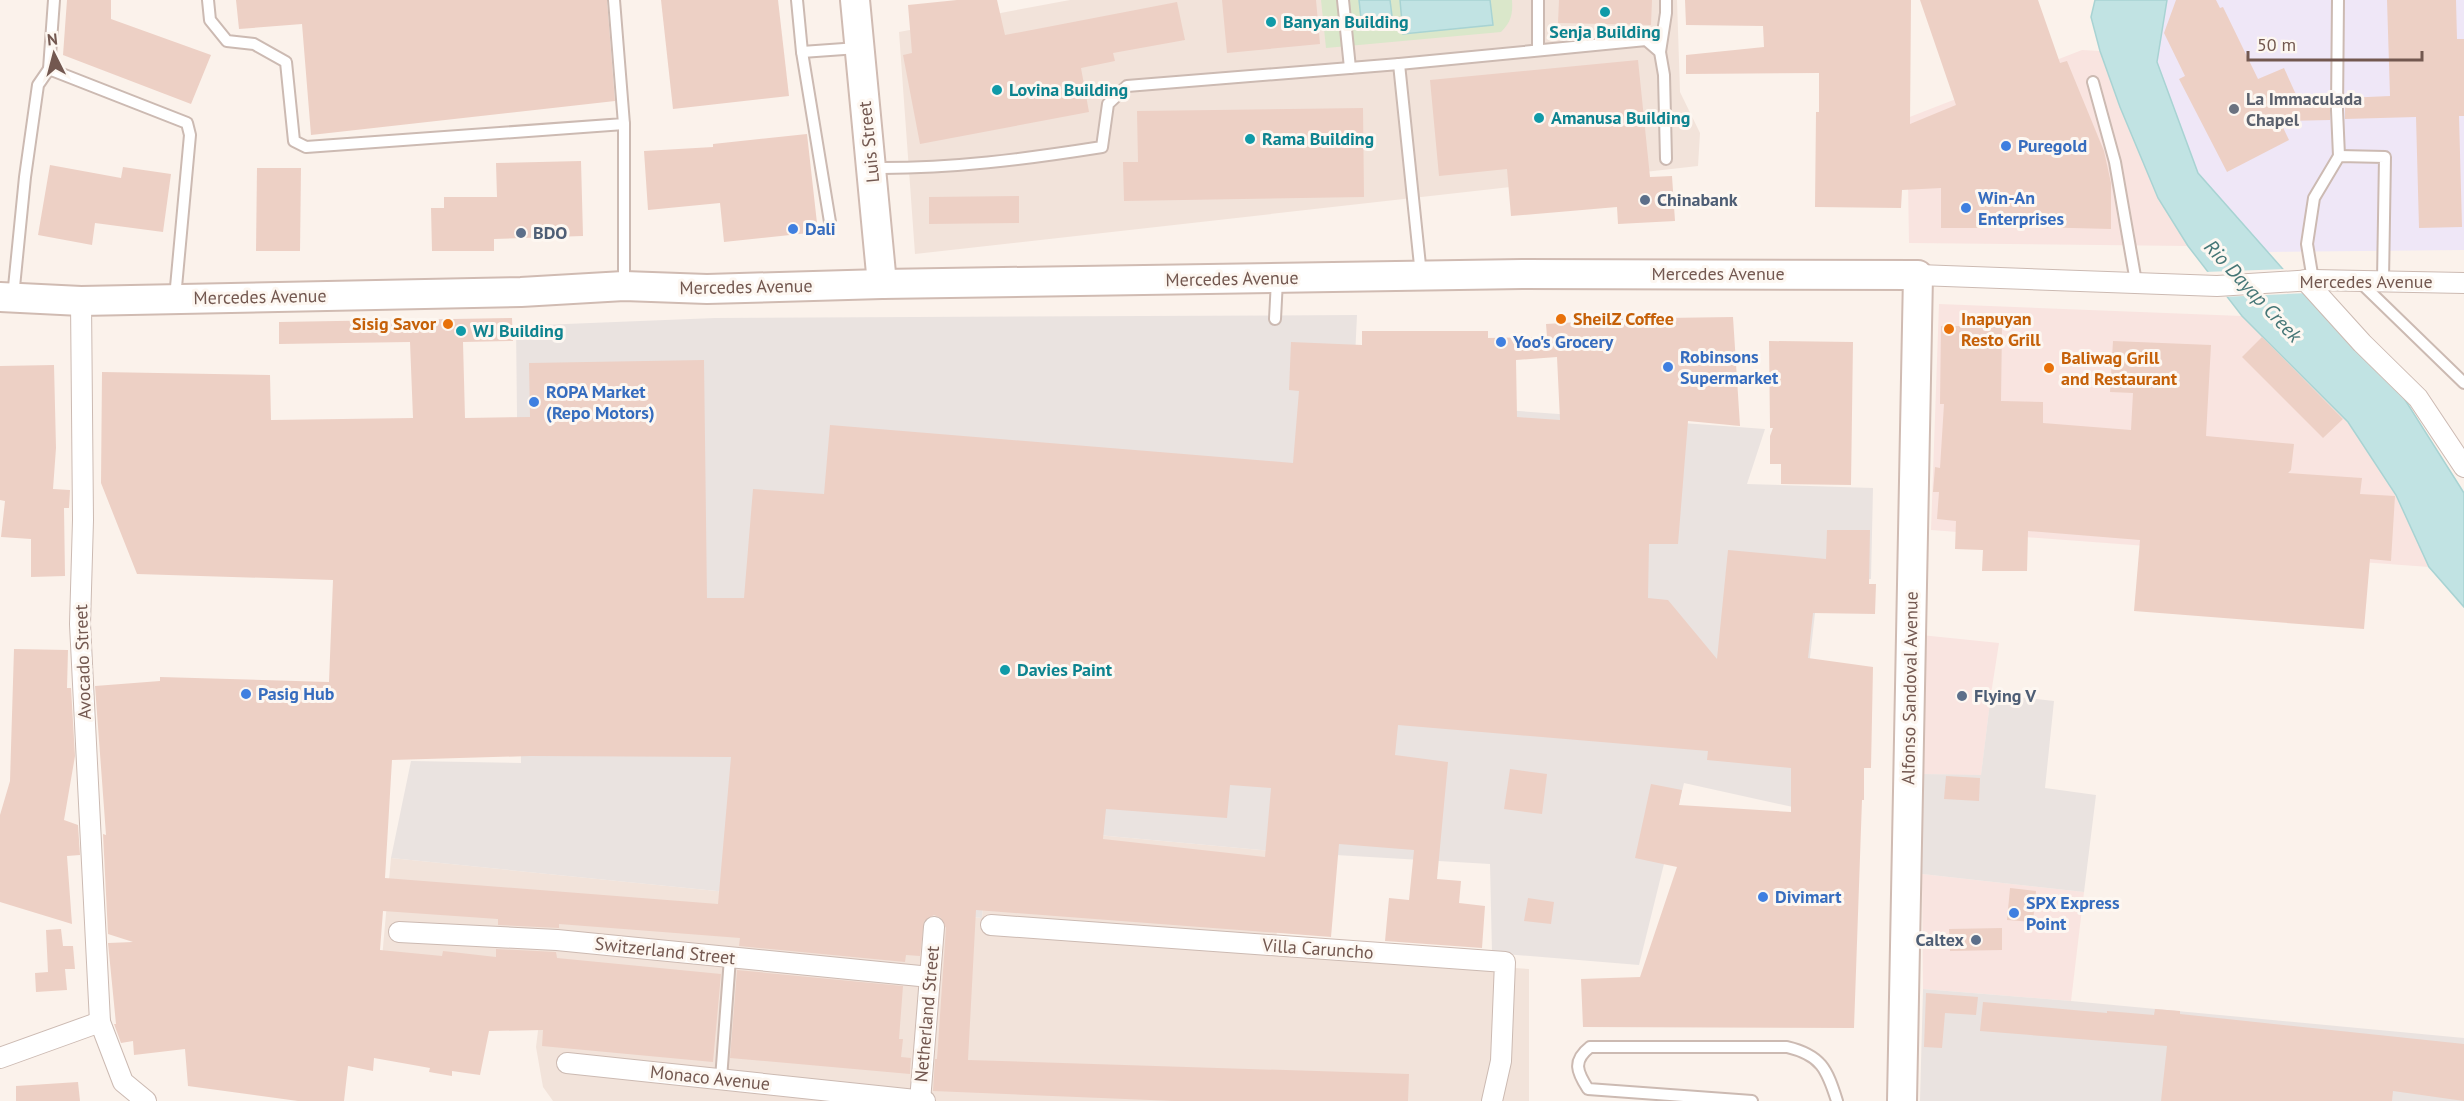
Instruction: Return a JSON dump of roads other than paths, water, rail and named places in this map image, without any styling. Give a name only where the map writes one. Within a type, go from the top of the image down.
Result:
[{"type":"main road","name":"Luis Street","points":[[855,0],[882,284]]},
{"type":"main road","name":"Mercedes Avenue","points":[[6,297],[81,301],[520,292],[624,286],[707,289],[882,284],[1421,276],[1675,273],[1918,274]]},
{"type":"main road","name":"Alfonso Sandoval Avenue","points":[[1902,1101],[1918,274]]},
{"type":"street","name":"Mercedes Avenue","points":[[1918,274],[2217,286],[2307,280],[2464,283]]},
{"type":"street","points":[[2307,280],[2362,343],[2418,398],[2464,467]]},
{"type":"street","name":"Avocado Street","points":[[81,301],[83,520],[80,624],[100,1022],[123,1082],[146,1101]]},
{"type":"street","name":"Villa Caruncho","points":[[991,925],[1505,962],[1501,1061],[1492,1101]]},
{"type":"street","name":"Netherland Street","points":[[920,1101],[934,927]]},
{"type":"street","name":"Switzerland Street","points":[[399,932],[557,940],[930,976]]},
{"type":"street","points":[[0,1058],[100,1022]]},
{"type":"street","name":"Monaco Avenue","points":[[567,1063],[925,1101]]},
{"type":"lane","points":[[6,297],[38,85],[49,69],[54,0]]},
{"type":"lane","points":[[208,0],[210,20],[227,40],[254,44],[286,62],[294,141],[306,147],[624,124]]},
{"type":"lane","points":[[614,0],[624,124],[624,286]]},
{"type":"lane","points":[[797,0],[802,52],[830,222]]},
{"type":"lane","points":[[1343,0],[1350,68]]},
{"type":"lane","points":[[1538,0],[1538,49]]},
{"type":"lane","points":[[1666,0],[1660,52],[1664,75],[1666,159]]},
{"type":"lane","points":[[2307,280],[2307,244],[2313,198],[2339,156],[2338,0]]},
{"type":"lane","points":[[871,168],[914,169],[1009,162],[1102,147],[1108,104],[1127,86],[1399,64],[1646,40],[1660,52]]},
{"type":"lane","points":[[802,52],[860,48]]},
{"type":"lane","points":[[1399,64],[1421,276]]},
{"type":"lane","points":[[49,69],[187,123],[190,135],[175,298]]},
{"type":"lane","points":[[2093,82],[2115,162],[2136,282]]},
{"type":"lane","points":[[2339,156],[2385,157],[2383,280]]},
{"type":"lane","points":[[1275,319],[1278,278]]},
{"type":"lane","points":[[2358,280],[2464,382]]},
{"type":"lane","points":[[721,1079],[730,958]]},
{"type":"lane","points":[[1752,1101],[1588,1089],[1580,1076],[1577,1063],[1581,1054],[1590,1047],[1786,1047],[1805,1051],[1818,1060],[1829,1077],[1837,1101]]},
{"type":"water","points":[[1359,0],[1390,0],[1393,24],[1362,28]]},
{"type":"water","points":[[1400,0],[1490,0],[1493,25],[1403,34]]},
{"type":"water","name":"Rio Dayap Creek","points":[[2095,0],[2167,0],[2157,62],[2198,173],[2326,318],[2402,395],[2464,493],[2464,607],[2429,567],[2396,495],[2348,422],[2242,316],[2188,246],[2158,198],[2120,107],[2100,51],[2091,17]]},
{"type":"place","name":"Senja Building","points":[[1605,12]]},
{"type":"place","name":"Banyan Building","points":[[1271,22]]},
{"type":"place","name":"Lovina Building","points":[[997,90]]},
{"type":"place","name":"La Immaculada Chapel","points":[[2234,109]]},
{"type":"place","name":"Amanusa Building","points":[[1539,118]]},
{"type":"place","name":"Rama Building","points":[[1250,139]]},
{"type":"place","name":"Puregold","points":[[2006,146]]},
{"type":"place","name":"Chinabank","points":[[1645,200]]},
{"type":"place","name":"Win-An Enterprises","points":[[1966,208]]},
{"type":"place","name":"Dali","points":[[793,229]]},
{"type":"place","name":"BDO","points":[[521,233]]},
{"type":"place","name":"SheilZ Coffee","points":[[1561,319]]},
{"type":"place","name":"Sisig Savor","points":[[448,324]]},
{"type":"place","name":"Inapuyan Resto Grill","points":[[1949,329]]},
{"type":"place","name":"WJ Building","points":[[461,331]]},
{"type":"place","name":"Yoo's Grocery","points":[[1501,342]]},
{"type":"place","name":"Robinsons Supermarket","points":[[1668,367]]},
{"type":"place","name":"Baliwag Grill and Restaurant","points":[[2049,368]]},
{"type":"place","name":"ROPA Market (Repo Motors)","points":[[534,402]]},
{"type":"place","name":"Davies Paint","points":[[1005,670]]},
{"type":"place","name":"Pasig Hub","points":[[246,694]]},
{"type":"place","name":"Flying V","points":[[1962,696]]},
{"type":"place","name":"Divimart","points":[[1763,897]]},
{"type":"place","name":"SPX Express Point","points":[[2014,913]]},
{"type":"place","name":"Caltex","points":[[1976,940]]}]
